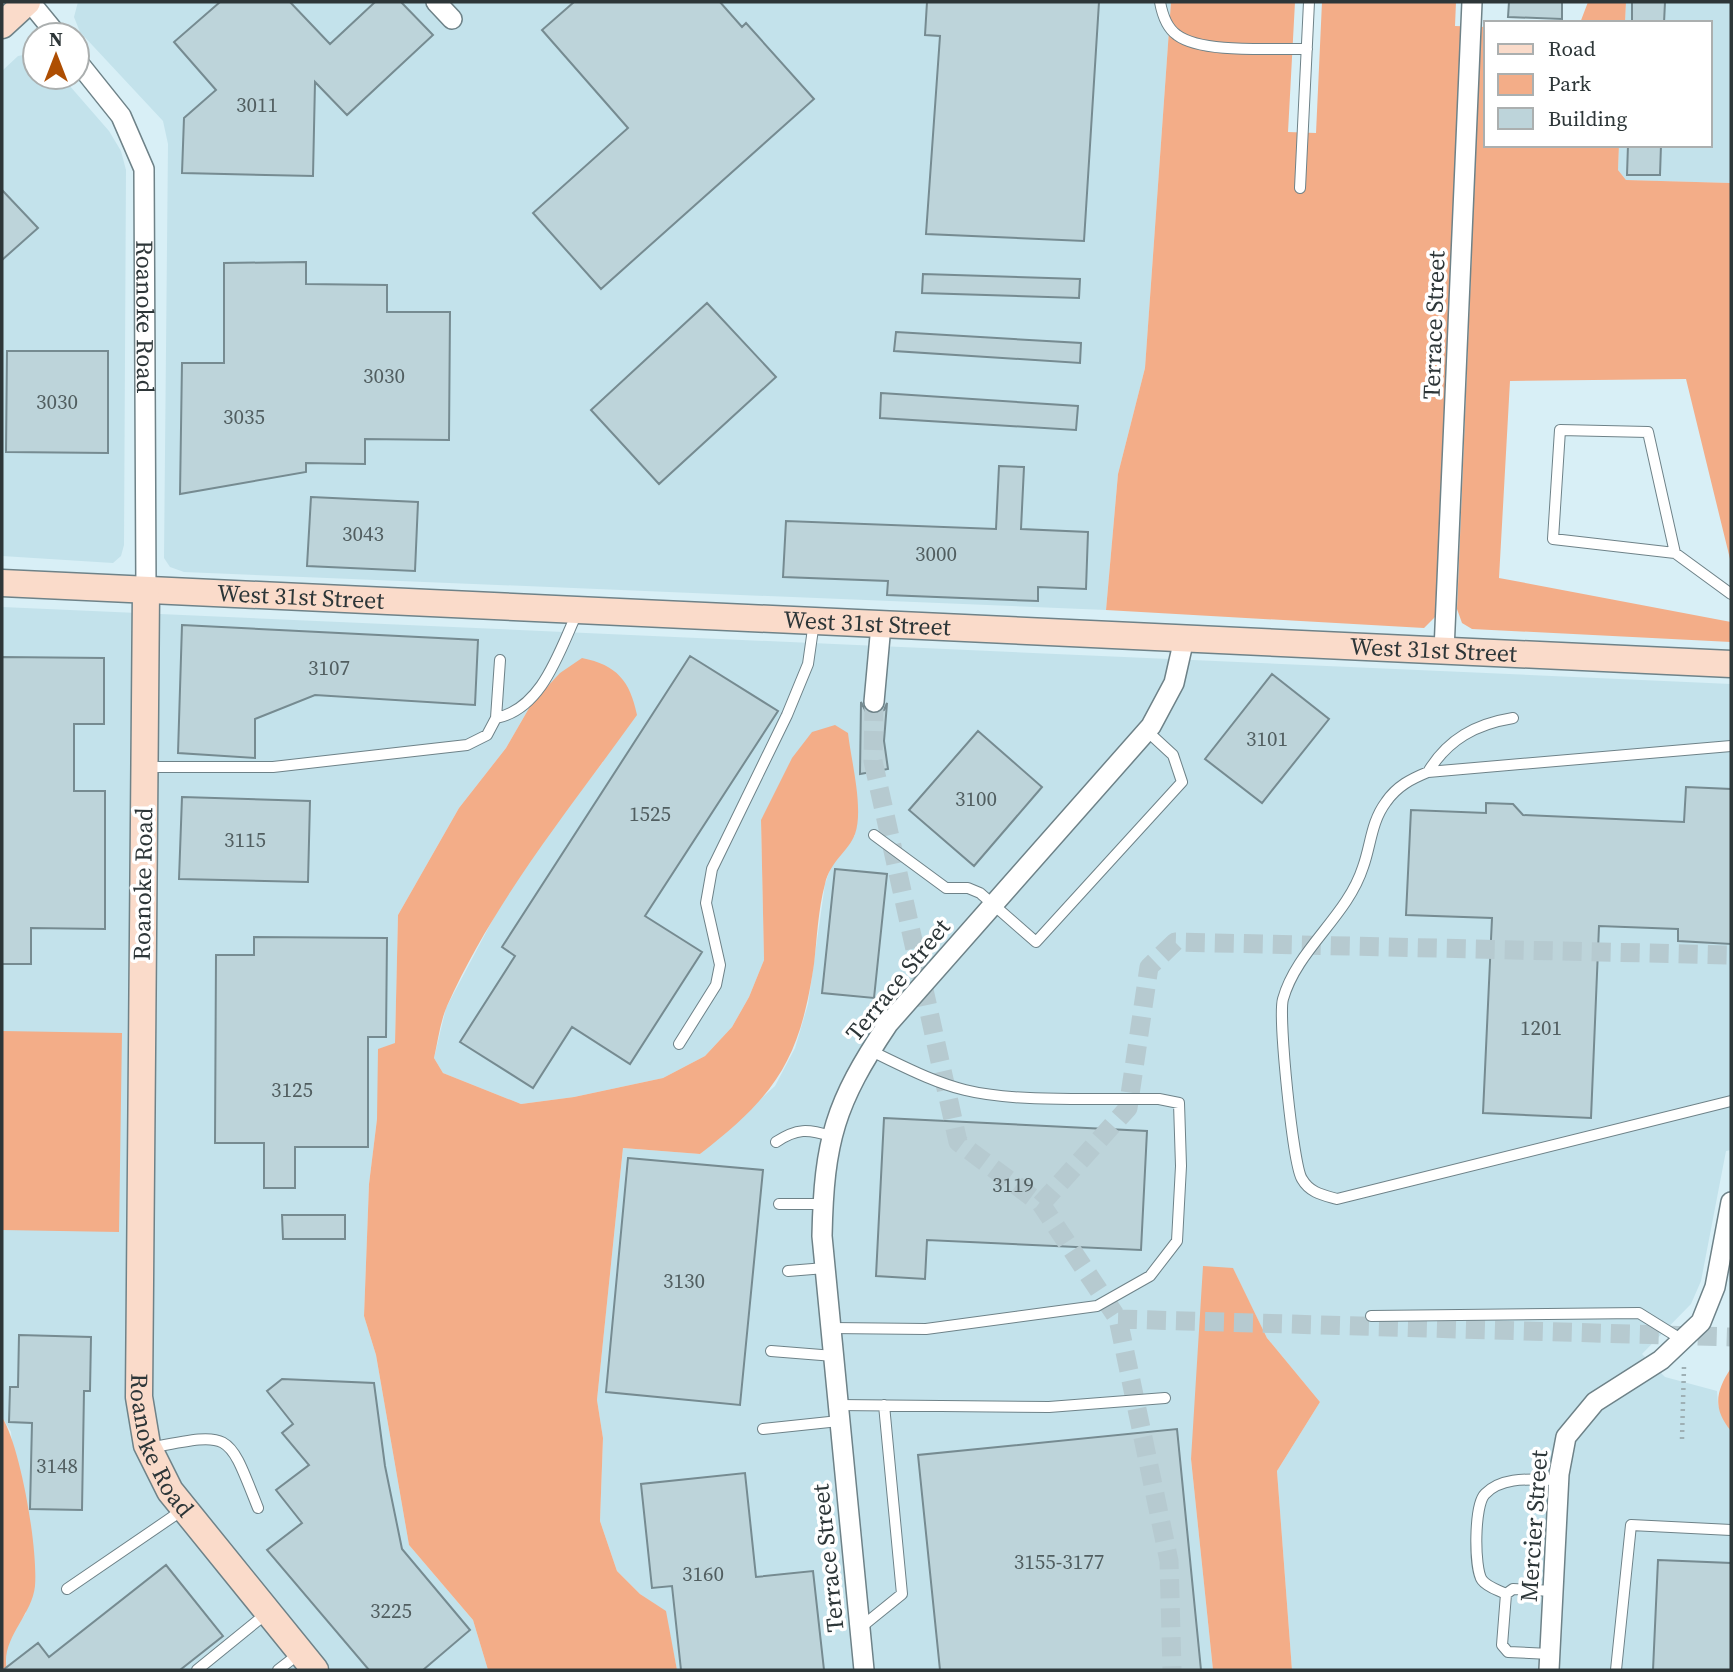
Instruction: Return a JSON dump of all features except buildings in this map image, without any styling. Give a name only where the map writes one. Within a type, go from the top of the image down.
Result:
[{"type":"main road","points":[[2,25],[28,2]]},
{"type":"main road","name":"West 31st Street","points":[[2,583],[1731,664]]},
{"type":"main road","name":"Roanoke Road","points":[[146,591],[139,1397],[149,1448],[170,1491],[307,1661]]},
{"type":"street","points":[[28,2],[45,21]]},
{"type":"street","points":[[436,2],[452,19]]},
{"type":"street","name":"Terrace Street","points":[[1444,651],[1472,2]]},
{"type":"street","name":"Roanoke Road","points":[[91,78],[121,116],[144,169],[146,591]]},
{"type":"street","points":[[874,702],[881,625]]},
{"type":"street","name":"Terrace Street","points":[[864,1670],[825,1268],[823,1177],[831,1136],[856,1072],[888,1024],[1147,731],[1174,683],[1184,639]]},
{"type":"street","name":"Mercier Street","points":[[1550,1662],[1558,1480],[1566,1437],[1595,1402],[1661,1360],[1684,1350],[1701,1322],[1715,1287],[1731,1202]]},
{"type":"lane","points":[[1160,2],[1162,14],[1176,35],[1203,46],[1307,49]]},
{"type":"lane","points":[[1300,188],[1309,2]]},
{"type":"lane","points":[[1675,553],[1648,432],[1560,430],[1553,539],[1675,553],[1731,594]]},
{"type":"lane","points":[[496,718],[514,714],[531,701],[557,657],[578,611]]},
{"type":"lane","points":[[679,1044],[716,985],[720,965],[706,903],[712,869],[787,715],[808,664],[814,622]]},
{"type":"lane","points":[[144,767],[273,767],[467,745],[487,735],[496,718],[500,660]]},
{"type":"lane","points":[[1428,772],[1440,753],[1455,739],[1480,726],[1513,718]]},
{"type":"lane","points":[[874,835],[946,888],[968,888],[1035,942],[1182,782],[1173,755],[1147,731]]},
{"type":"lane","points":[[1731,746],[1428,772],[1405,782],[1386,801],[1376,819],[1363,868],[1351,895],[1290,980],[1282,1002],[1284,1066],[1300,1177],[1314,1193],[1337,1199],[1731,1101]]},
{"type":"lane","points":[[831,1328],[926,1329],[1097,1306],[1150,1276],[1177,1241],[1181,1166],[1179,1103],[1159,1099],[1018,1096],[966,1091],[871,1051]]},
{"type":"lane","points":[[776,1142],[792,1131],[809,1129],[831,1136]]},
{"type":"lane","points":[[779,1204],[823,1204]]},
{"type":"lane","points":[[788,1271],[825,1268]]},
{"type":"lane","points":[[1371,1316],[1639,1313],[1684,1350]]},
{"type":"lane","points":[[771,1351],[834,1356]]},
{"type":"lane","points":[[763,1429],[884,1405],[1049,1407],[1165,1398]]},
{"type":"lane","points":[[860,1628],[902,1594],[884,1405]]},
{"type":"lane","points":[[149,1448],[201,1438],[224,1441],[237,1455],[258,1508]]},
{"type":"lane","points":[[1506,1594],[1484,1583],[1477,1570],[1478,1507],[1484,1495],[1499,1485],[1519,1479],[1558,1480]]},
{"type":"lane","points":[[66,1589],[185,1508]]},
{"type":"lane","points":[[1616,1670],[1631,1525],[1731,1530]]},
{"type":"lane","points":[[1550,1662],[1508,1652],[1502,1645],[1506,1594],[1513,1589],[1553,1591]]},
{"type":"lane","points":[[197,1670],[268,1612]]},
{"type":"lane","points":[[278,1670],[307,1661]]},
{"type":"path","points":[[1682,1439],[1684,1350]]},
{"type":"shaded area","points":[[78,2],[1171,2],[1145,368],[1118,474],[1106,610],[184,572],[170,567],[164,558],[168,144],[163,121],[91,44],[91,21],[76,21]]},
{"type":"shaded area","points":[[1626,2],[1731,2],[1731,183],[1626,180],[1618,170],[1619,147],[1712,147],[1712,21],[1625,21]]},
{"type":"shaded area","points":[[21,55],[21,91],[74,91],[109,131],[121,151],[126,170],[124,545],[121,556],[113,563],[2,556],[2,71]]},
{"type":"shaded area","points":[[2,607],[1731,684],[1731,1150],[1726,1151],[1701,1281],[1691,1304],[1642,1354],[1665,1377],[1717,1391],[1718,1405],[1731,1431],[1731,1670],[1292,1670],[1277,1471],[1320,1402],[1267,1338],[1233,1269],[1191,1459],[1213,1670],[677,1670],[665,1611],[640,1594],[617,1571],[600,1521],[603,1438],[597,1400],[623,1148],[700,1154],[775,1086],[795,1048],[808,1004],[825,884],[833,861],[855,835],[761,820],[764,960],[749,997],[732,1027],[705,1056],[663,1078],[574,1097],[521,1104],[443,1073],[434,1058],[446,1008],[501,904],[542,841],[603,762],[532,703],[506,748],[459,808],[398,915],[395,1043],[377,1119],[369,1184],[364,1316],[376,1355],[409,1545],[473,1620],[488,1670],[7,1670],[5,1644],[26,1613],[11,1432],[2,1417]]},
{"type":"green space","points":[[1171,2],[1295,2],[1288,132],[1316,133],[1322,2],[1456,2],[1455,26],[1484,27],[1484,147],[1619,147],[1618,170],[1626,180],[1731,183],[1731,563],[1686,379],[1510,381],[1499,578],[1731,622],[1731,642],[1472,629],[1462,623],[1457,609],[1472,248],[1454,245],[1435,617],[1424,628],[1106,610],[1118,474],[1145,368]]},
{"type":"green space","points":[[1588,2],[1626,2],[1625,21],[1581,21]]},
{"type":"green space","points":[[582,658],[604,665],[620,676],[630,693],[637,715],[534,856],[466,967],[447,1006],[439,1032],[434,1058],[443,1073],[521,1104],[574,1097],[663,1078],[705,1056],[732,1027],[749,997],[764,960],[761,820],[792,758],[812,732],[835,725],[848,733],[858,798],[855,834],[827,876],[808,997],[792,1051],[780,1073],[748,1113],[700,1154],[623,1148],[597,1400],[603,1438],[600,1521],[617,1571],[640,1594],[666,1611],[677,1670],[488,1670],[473,1620],[409,1545],[376,1355],[364,1316],[369,1184],[377,1119],[378,1049],[395,1043],[398,915],[459,808],[506,748],[532,703],[560,673]]},
{"type":"green space","points":[[2,1031],[122,1033],[119,1232],[2,1230]]},
{"type":"green space","points":[[1203,1266],[1233,1268],[1267,1338],[1320,1402],[1277,1471],[1292,1670],[1213,1670],[1191,1459]]},
{"type":"green space","points":[[1731,1368],[1731,1431],[1721,1415],[1718,1400],[1722,1384]]},
{"type":"green space","points":[[2,1417],[22,1474],[31,1524],[35,1569],[33,1597],[8,1648],[7,1670],[2,1670]]},
{"type":"tunnel","points":[[874,702],[873,761],[958,1142],[1041,1204],[1118,1319],[1169,1561],[1172,1670]]},
{"type":"tunnel","points":[[1041,1204],[1128,1108],[1149,967],[1175,942],[1731,955]]},
{"type":"tunnel","points":[[1118,1319],[1731,1337]]}]
